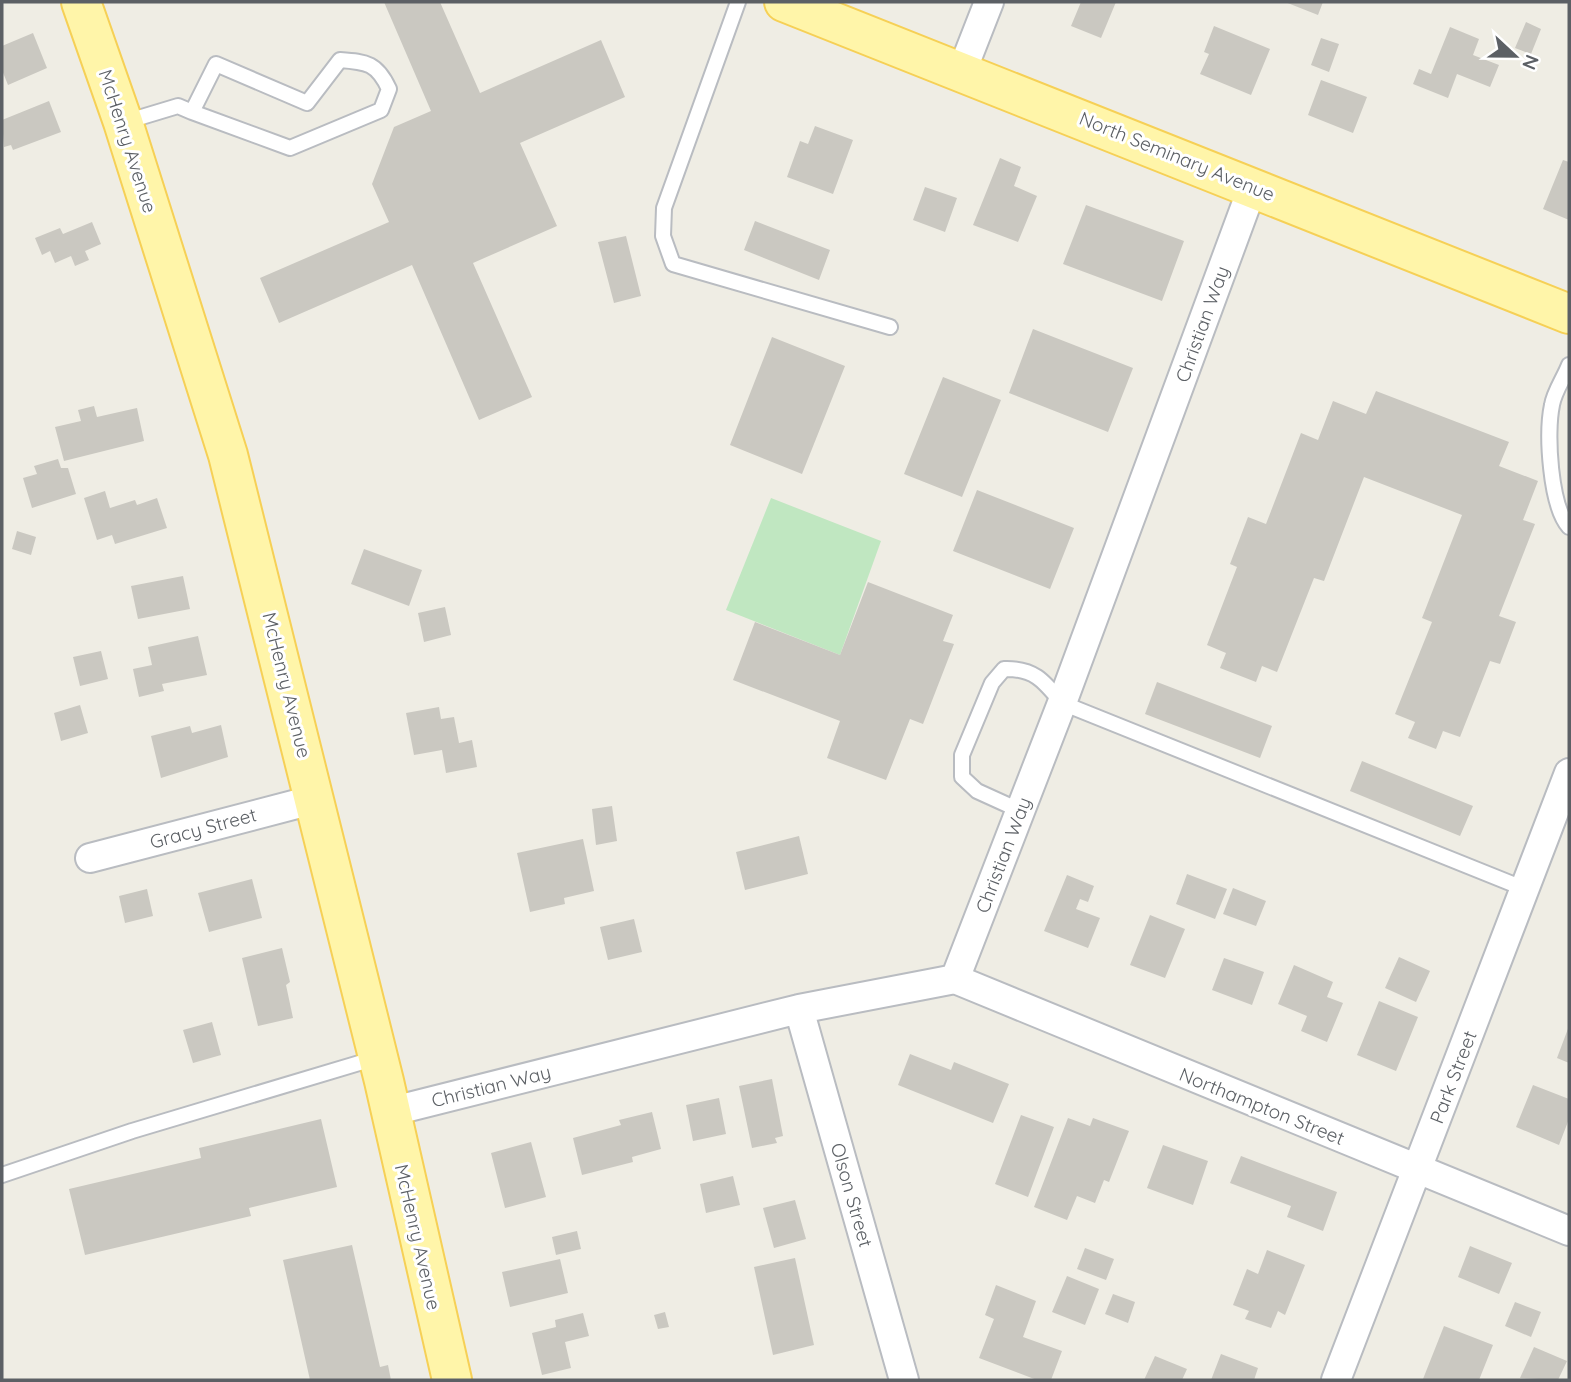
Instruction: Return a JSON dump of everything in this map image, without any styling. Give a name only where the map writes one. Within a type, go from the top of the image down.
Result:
[{"type":"main road","name":"McHenry Avenue","points":[[81,2],[124,122],[228,456],[316,799],[452,1380]]},
{"type":"main road","name":"North Seminary Avenue","points":[[784,2],[1253,186],[1569,314]]},
{"type":"street","points":[[961,71],[989,2]]},
{"type":"street","name":"Christian Way","points":[[389,1112],[800,1009],[955,979],[1062,703],[1253,186]]},
{"type":"street","name":"Park Street","points":[[1336,1380],[1569,773]]},
{"type":"street","name":"Gracy Street","points":[[90,858],[316,799]]},
{"type":"street","name":"Northampton Street","points":[[955,979],[1569,1231]]},
{"type":"street","name":"Olson Street","points":[[800,1009],[904,1380]]},
{"type":"lane","points":[[738,2],[664,208],[663,236],[673,264],[890,327]]},
{"type":"lane","points":[[124,122],[178,106],[192,112],[290,148],[380,110],[389,89],[382,72],[365,62],[340,60],[307,103],[216,64],[192,112]]},
{"type":"lane","points":[[1569,365],[1552,404],[1550,458],[1562,519],[1569,527]]},
{"type":"lane","points":[[1021,811],[977,791],[962,778],[962,755],[992,683],[1004,669],[1021,668],[1040,676],[1062,703],[1525,889]]},
{"type":"lane","points":[[2,1175],[132,1131],[377,1058]]},
{"type":"green space","points":[[771,498],[881,541],[840,655],[726,610]]},
{"type":"building","points":[[384,2],[440,2],[480,93],[601,40],[625,97],[520,143],[557,226],[473,263],[532,397],[479,420],[412,265],[279,323],[260,278],[389,222],[372,184],[394,127],[431,111]]},
{"type":"building","points":[[1081,2],[1116,2],[1101,38],[1071,26]]},
{"type":"building","points":[[1285,2],[1323,2],[1318,15]]},
{"type":"building","points":[[1526,22],[1541,29],[1531,54],[1515,48]]},
{"type":"building","points":[[1214,26],[1270,49],[1251,95],[1200,74],[1209,54],[1204,52]]},
{"type":"building","points":[[1450,27],[1479,39],[1473,55],[1499,65],[1490,87],[1457,74],[1448,98],[1413,84],[1419,69],[1431,74]]},
{"type":"building","points":[[33,33],[47,68],[8,85],[2,70],[2,46]]},
{"type":"building","points":[[1321,38],[1339,44],[1329,72],[1311,65]]},
{"type":"building","points":[[1321,80],[1367,97],[1353,133],[1308,115]]},
{"type":"building","points":[[49,101],[61,132],[13,150],[11,145],[4,147],[2,120]]},
{"type":"building","points":[[815,126],[853,140],[833,194],[787,177],[800,141],[808,144]]},
{"type":"building","points":[[1000,158],[1021,167],[1014,186],[1037,196],[1018,242],[973,225]]},
{"type":"building","points":[[1563,160],[1569,162],[1569,220],[1543,209]]},
{"type":"building","points":[[925,187],[957,198],[945,232],[913,220]]},
{"type":"building","points":[[1086,205],[1184,241],[1162,301],[1063,264]]},
{"type":"building","points":[[755,221],[830,250],[819,280],[744,250]]},
{"type":"building","points":[[92,222],[101,244],[85,251],[89,260],[75,266],[71,256],[55,263],[50,251],[42,255],[35,238],[60,228],[63,234]]},
{"type":"building","points":[[626,236],[641,296],[614,303],[598,242]]},
{"type":"building","points":[[1033,329],[1133,368],[1108,432],[1009,393]]},
{"type":"building","points":[[772,337],[845,366],[802,474],[730,445]]},
{"type":"building","points":[[943,377],[1001,400],[962,497],[904,474]]},
{"type":"building","points":[[1376,391],[1509,442],[1499,466],[1538,481],[1523,520],[1535,524],[1499,616],[1516,622],[1500,664],[1490,661],[1460,737],[1443,731],[1436,749],[1408,738],[1415,722],[1395,714],[1432,622],[1422,618],[1462,515],[1364,477],[1324,581],[1314,578],[1277,672],[1262,666],[1256,682],[1220,668],[1226,653],[1207,645],[1237,567],[1230,564],[1248,517],[1266,524],[1301,433],[1318,440],[1333,401],[1366,414]]},
{"type":"building","points":[[94,406],[97,417],[137,408],[144,441],[64,461],[55,427],[81,421],[78,410]]},
{"type":"building","points":[[58,459],[61,468],[68,468],[76,494],[32,508],[23,478],[37,474],[34,466]]},
{"type":"building","points":[[977,490],[1074,528],[1050,589],[953,551]]},
{"type":"building","points":[[105,491],[110,508],[135,500],[137,505],[157,498],[167,528],[115,544],[112,535],[97,540],[84,498]]},
{"type":"building","points":[[17,531],[36,537],[31,555],[12,549]]},
{"type":"building","points":[[364,549],[422,570],[409,606],[351,584]]},
{"type":"building","points":[[183,576],[190,609],[138,619],[131,586]]},
{"type":"building","points":[[868,582],[953,615],[943,641],[954,644],[923,724],[910,719],[886,780],[827,758],[840,721],[733,680],[755,622],[840,655]]},
{"type":"building","points":[[445,607],[451,635],[424,642],[418,613]]},
{"type":"building","points":[[198,636],[207,675],[162,684],[164,691],[139,697],[133,669],[152,665],[148,647]]},
{"type":"building","points":[[101,651],[108,679],[80,686],[73,657]]},
{"type":"building","points":[[1157,682],[1272,726],[1260,758],[1145,714]]},
{"type":"building","points":[[80,705],[88,733],[61,741],[54,713]]},
{"type":"building","points":[[439,707],[441,719],[454,717],[459,743],[472,740],[477,767],[446,773],[442,750],[414,755],[406,713]]},
{"type":"building","points":[[221,725],[228,757],[161,778],[151,736],[190,726],[192,733]]},
{"type":"building","points":[[1362,761],[1473,806],[1460,836],[1350,791]]},
{"type":"building","points":[[612,806],[617,841],[596,845],[592,809]]},
{"type":"building","points":[[799,836],[808,874],[745,890],[736,852]]},
{"type":"building","points":[[583,839],[594,891],[564,898],[565,904],[530,912],[517,853]]},
{"type":"building","points":[[1187,874],[1227,889],[1215,919],[1176,904]]},
{"type":"building","points":[[1067,875],[1094,886],[1088,902],[1080,899],[1076,909],[1100,918],[1088,948],[1044,931]]},
{"type":"building","points":[[252,879],[262,918],[209,932],[198,893]]},
{"type":"building","points":[[1233,888],[1266,901],[1256,926],[1223,914]]},
{"type":"building","points":[[147,889],[153,916],[125,923],[119,896]]},
{"type":"building","points":[[1150,915],[1185,929],[1165,978],[1130,965]]},
{"type":"building","points":[[634,919],[642,952],[608,960],[600,927]]},
{"type":"building","points":[[282,948],[290,982],[286,985],[293,1018],[258,1026],[242,958]]},
{"type":"building","points":[[1399,957],[1430,971],[1416,1002],[1385,988]]},
{"type":"building","points":[[1224,958],[1264,972],[1252,1005],[1212,990]]},
{"type":"building","points":[[1294,965],[1333,982],[1327,997],[1343,1003],[1327,1042],[1301,1031],[1307,1016],[1278,1004]]},
{"type":"building","points":[[1379,1001],[1418,1017],[1396,1071],[1357,1055]]},
{"type":"building","points":[[212,1022],[221,1055],[193,1063],[183,1030]]},
{"type":"building","points":[[1569,1026],[1569,1063],[1557,1058]]},
{"type":"building","points":[[910,1054],[951,1070],[954,1062],[1009,1084],[993,1123],[898,1085]]},
{"type":"building","points":[[772,1079],[783,1136],[775,1138],[777,1143],[752,1148],[739,1086]]},
{"type":"building","points":[[1533,1085],[1569,1099],[1569,1119],[1559,1145],[1516,1127]]},
{"type":"building","points":[[719,1098],[726,1134],[693,1141],[686,1105]]},
{"type":"building","points":[[652,1112],[661,1149],[632,1157],[633,1162],[582,1175],[573,1138],[621,1125],[619,1120]]},
{"type":"building","points":[[1021,1115],[1054,1127],[1028,1197],[995,1184]]},
{"type":"building","points":[[1068,1118],[1090,1126],[1093,1118],[1129,1131],[1109,1182],[1104,1180],[1095,1203],[1077,1196],[1067,1220],[1034,1207]]},
{"type":"building","points":[[321,1119],[337,1187],[249,1208],[251,1216],[85,1255],[69,1189],[201,1158],[199,1148]]},
{"type":"building","points":[[531,1142],[546,1197],[505,1208],[491,1153]]},
{"type":"building","points":[[1163,1145],[1208,1161],[1193,1205],[1147,1188]]},
{"type":"building","points":[[1241,1156],[1337,1192],[1323,1231],[1287,1217],[1291,1206],[1230,1183]]},
{"type":"building","points":[[733,1176],[740,1205],[706,1213],[700,1184]]},
{"type":"building","points":[[795,1200],[806,1239],[774,1248],[763,1208]]},
{"type":"building","points":[[577,1231],[581,1249],[556,1255],[552,1237]]},
{"type":"building","points":[[352,1245],[380,1367],[388,1365],[391,1380],[310,1380],[283,1260]]},
{"type":"building","points":[[1470,1246],[1512,1263],[1499,1294],[1458,1277]]},
{"type":"building","points":[[1085,1248],[1114,1259],[1106,1280],[1077,1269]]},
{"type":"building","points":[[1267,1250],[1305,1265],[1285,1315],[1278,1311],[1271,1328],[1245,1319],[1249,1311],[1233,1305],[1247,1269],[1258,1274]]},
{"type":"building","points":[[795,1258],[814,1345],[773,1355],[754,1267]]},
{"type":"building","points":[[560,1259],[568,1293],[510,1307],[502,1272]]},
{"type":"building","points":[[1067,1276],[1099,1289],[1085,1325],[1052,1312]]},
{"type":"building","points":[[996,1285],[1036,1301],[1023,1337],[1062,1351],[1051,1380],[1037,1380],[979,1358],[994,1319],[985,1315]]},
{"type":"building","points":[[1113,1294],[1135,1302],[1128,1323],[1105,1314]]},
{"type":"building","points":[[1515,1302],[1541,1312],[1531,1337],[1505,1326]]},
{"type":"building","points":[[665,1312],[669,1327],[658,1329],[654,1315]]},
{"type":"building","points":[[583,1313],[589,1336],[565,1342],[571,1368],[542,1375],[532,1333],[556,1327],[555,1320]]},
{"type":"building","points":[[1444,1326],[1493,1345],[1479,1380],[1423,1379]]},
{"type":"building","points":[[1534,1347],[1567,1361],[1558,1380],[1520,1378]]},
{"type":"building","points":[[1221,1354],[1258,1368],[1254,1380],[1211,1380]]},
{"type":"building","points":[[1155,1356],[1187,1369],[1182,1380],[1144,1380]]}]
